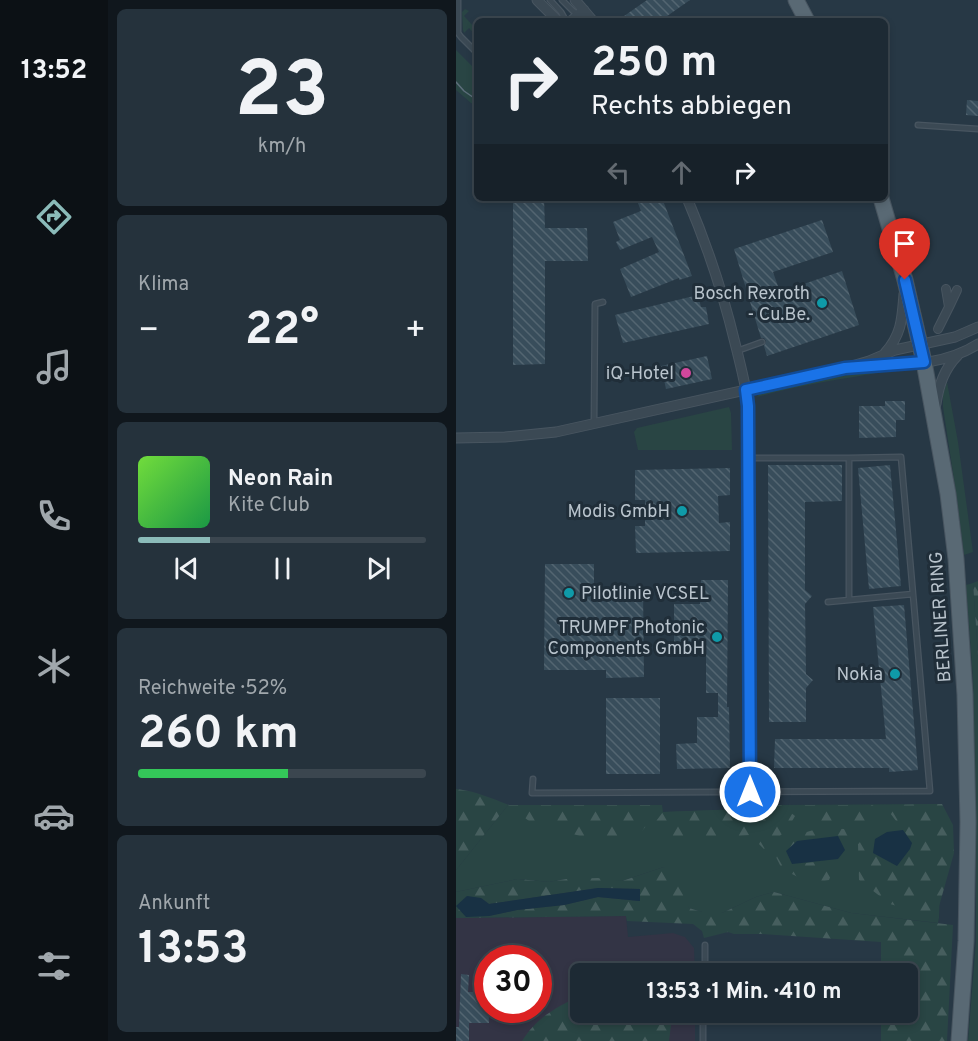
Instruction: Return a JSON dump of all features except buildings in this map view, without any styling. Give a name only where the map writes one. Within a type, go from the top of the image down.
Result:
[{"type":"main road","points":[[796,0],[805,18]]},
{"type":"main road","name":"BERLINER RING","points":[[882,201],[905,280],[935,418],[952,524],[960,608],[965,695],[968,881],[959,1041]]},
{"type":"street","points":[[537,0],[555,18]]},
{"type":"street","points":[[575,0],[576,18]]},
{"type":"street","points":[[688,201],[714,268],[737,351],[748,406],[750,792]]},
{"type":"street","points":[[881,356],[894,342],[899,332],[905,280]]},
{"type":"street","points":[[946,289],[949,307]]},
{"type":"street","points":[[938,329],[957,290]]},
{"type":"street","points":[[456,438],[537,434],[594,424],[845,368],[895,350],[960,336],[978,327]]},
{"type":"street","points":[[845,368],[924,362],[960,354],[978,345]]},
{"type":"street","points":[[935,418],[943,377],[951,363],[960,354]]},
{"type":"lane","points":[[458,0],[458,33],[474,50]]},
{"type":"lane","points":[[550,0],[561,12],[576,18]]},
{"type":"lane","points":[[562,0],[576,18]]},
{"type":"lane","points":[[918,125],[978,129]]},
{"type":"lane","points":[[594,424],[594,303],[603,302]]},
{"type":"lane","points":[[737,351],[762,342]]},
{"type":"lane","points":[[533,779],[532,793],[930,791],[901,458],[748,458]]},
{"type":"lane","points":[[849,458],[849,600]]},
{"type":"lane","points":[[828,602],[913,594]]},
{"type":"lane","points":[[705,945],[705,963]]},
{"type":"lane","points":[[703,1041],[704,1023]]},
{"type":"shaded area","points":[[903,830],[912,843],[897,866],[873,853],[875,839],[887,832]]},
{"type":"shaded area","points":[[838,836],[845,850],[838,859],[792,864],[786,851],[797,841]]},
{"type":"shaded area","points":[[598,888],[640,889],[640,901],[598,897],[564,905],[517,910],[489,916],[466,917],[456,906],[467,896],[481,898],[489,904]]},
{"type":"shaded area","points":[[626,916],[628,937],[673,933],[685,937],[694,948],[695,963],[570,963],[570,1023],[695,1023],[695,1041],[456,1041],[456,918]]},
{"type":"green space","points":[[465,9],[469,11],[464,16],[474,27],[474,34],[469,28],[464,33],[462,12]]},
{"type":"green space","points":[[456,50],[474,68],[474,104],[456,90]]},
{"type":"green space","points":[[904,367],[903,371],[894,370],[824,382],[757,397],[760,393],[814,381],[884,368]]},
{"type":"green space","points":[[947,382],[958,442],[973,552],[964,555],[943,407],[943,394]]},
{"type":"green space","points":[[729,407],[732,450],[638,450],[634,432],[637,428]]},
{"type":"green space","points":[[978,581],[978,656],[973,583]]},
{"type":"green space","points":[[973,583],[978,656],[978,1041],[968,1041],[976,942],[976,823],[973,679],[966,585]]},
{"type":"green space","points":[[456,789],[476,793],[509,805],[662,805],[638,835],[632,839],[607,844],[529,821],[508,805],[456,870]]},
{"type":"green space","points":[[942,804],[938,923],[851,913],[774,892],[756,897],[722,913],[702,912],[689,908],[664,867],[622,881],[566,879],[549,882],[518,879],[456,892],[456,870],[508,805],[662,805],[663,812],[772,808],[773,805]]},
{"type":"green space","points":[[942,804],[953,825],[954,853],[936,917],[890,904],[859,880],[858,844],[864,838],[875,839],[874,853],[912,842],[884,805]]},
{"type":"green space","points":[[773,805],[781,805],[795,816],[787,830],[764,849],[750,835],[688,841],[663,837],[653,825],[663,812],[772,808]]},
{"type":"green space","points":[[799,805],[873,805],[876,813],[872,819],[865,822],[838,825],[819,821]]},
{"type":"green space","points":[[820,828],[844,829],[848,837],[841,842],[838,836],[798,841],[792,864],[828,861],[834,868],[829,880],[812,884],[782,869],[771,847],[787,838]]},
{"type":"green space","points":[[664,867],[677,870],[689,908],[702,912],[712,907],[722,913],[756,897],[774,892],[851,913],[953,925],[947,1041],[881,1041],[881,1023],[918,1023],[918,963],[881,963],[881,942],[728,932],[704,938],[702,931],[693,924],[627,921],[626,916],[456,918],[456,892],[518,879],[549,882],[598,878],[622,881]],"holes":[[[598,888],[640,889],[639,901],[598,897],[564,905],[517,910],[489,916],[481,898],[489,904]]]},
{"type":"green space","points":[[570,1001],[570,1023],[671,1023],[669,1041],[522,1041],[536,1023],[552,1023],[552,1011]]},
{"type":"tram line","points":[[456,82],[474,98]]},
{"type":"place","name":"Bosch Rexroth - Cu.Be.","points":[[822,303]]},
{"type":"place","name":"iQ-Hotel","points":[[686,373]]},
{"type":"place","name":"Modis GmbH","points":[[682,511]]},
{"type":"place","name":"Pilotlinie VCSEL","points":[[569,593]]},
{"type":"place","name":"TRUMPF Photonic Components GmbH","points":[[717,637]]},
{"type":"place","name":"Nokia","points":[[895,674]]},
{"type":"route","points":[[750,792],[748,406],[746,390],[845,368],[924,362],[905,280]]}]
